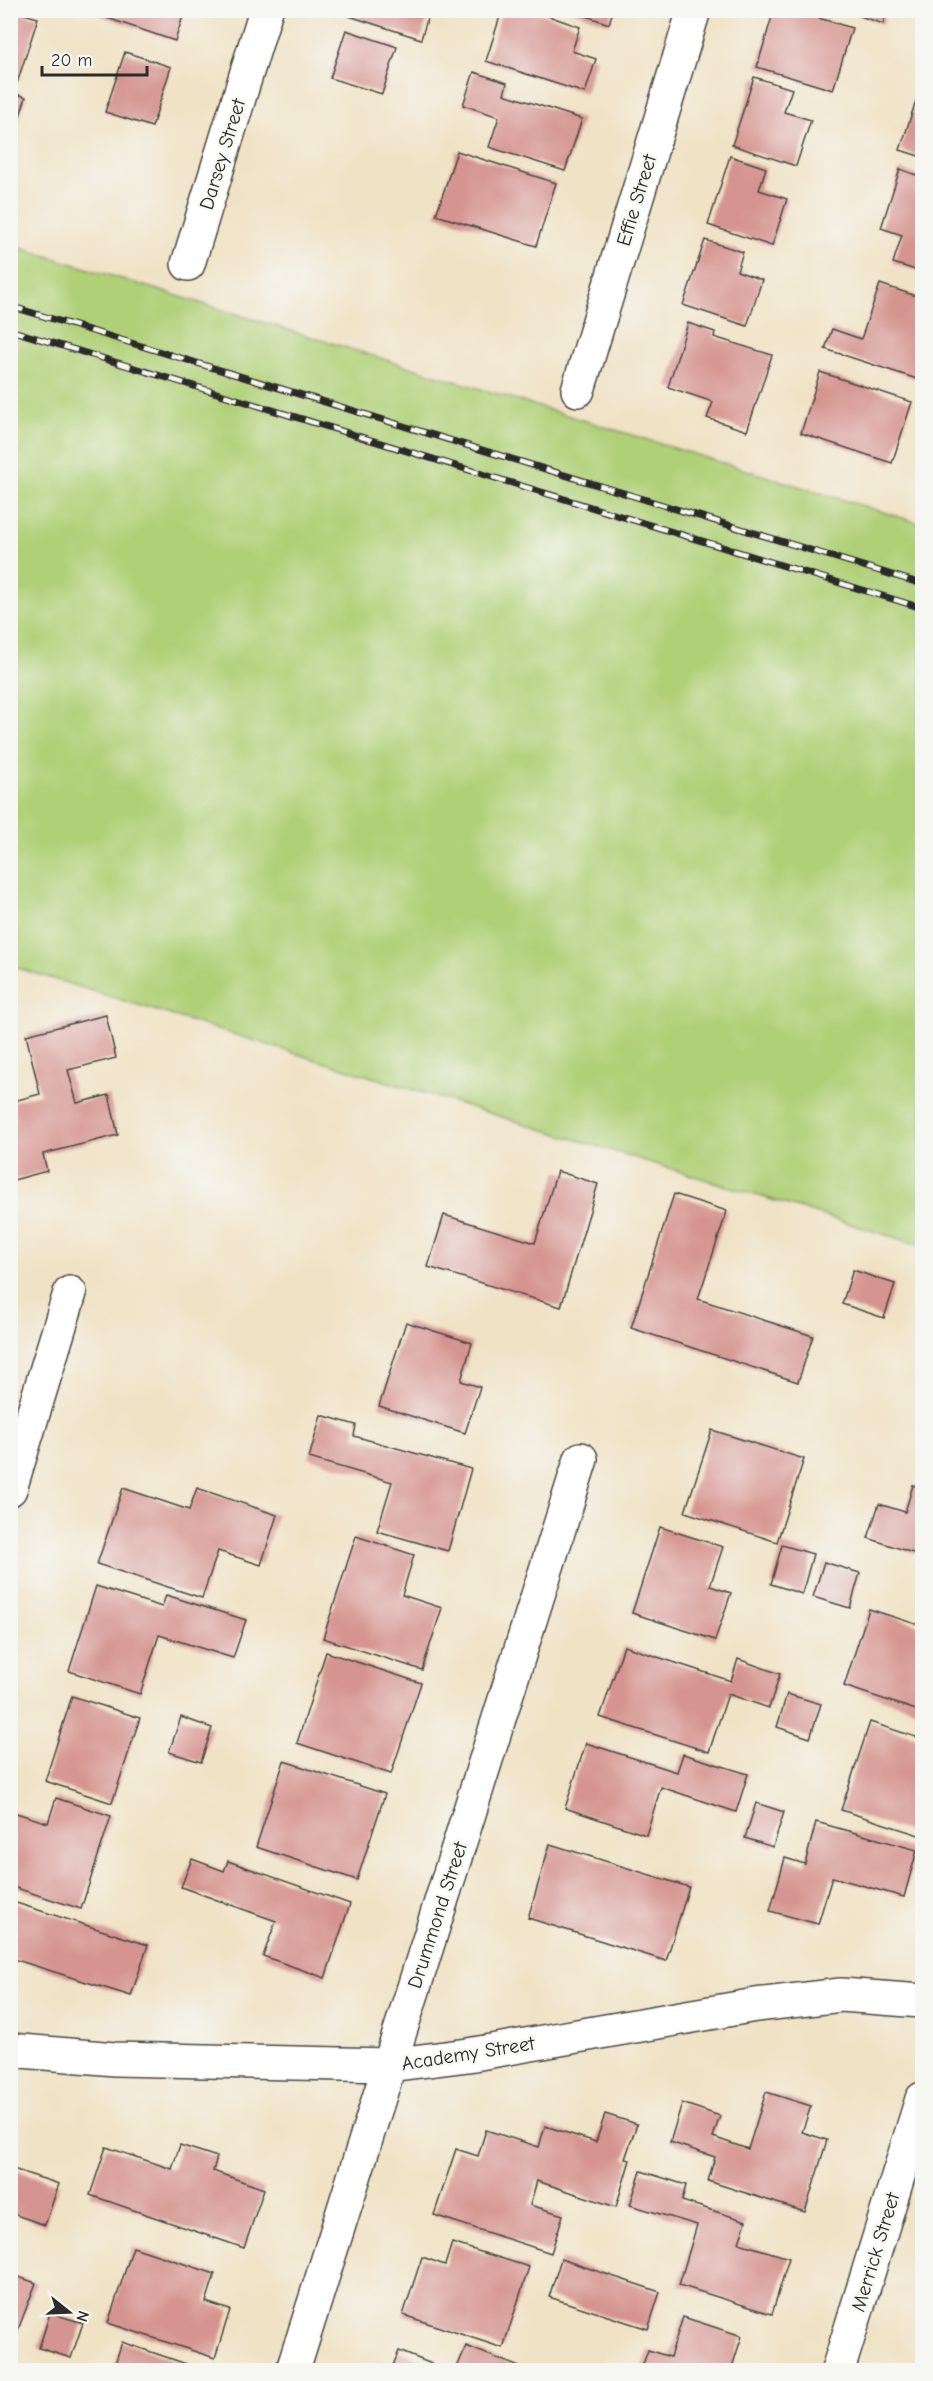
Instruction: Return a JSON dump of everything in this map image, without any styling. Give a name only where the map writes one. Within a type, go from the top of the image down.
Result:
[{"type":"street","name":"Darsey Street","points":[[188,264],[266,10]]},
{"type":"street","name":"Effie Street","points":[[578,390],[694,10]]},
{"type":"street","points":[[10,1489],[70,1293]]},
{"type":"street","name":"Drummond Street","points":[[293,2370],[581,1459]]},
{"type":"street","name":"Academy Street","points":[[10,2050],[115,2059],[389,2065],[468,2055],[756,2004],[841,1995],[922,2001]]},
{"type":"street","name":"Merrick Street","points":[[838,2370],[922,2099]]},
{"type":"green space","points":[[11,245],[922,524],[922,1246],[11,966]]},
{"type":"building","points":[[10,10],[38,18],[17,83],[10,81]]},
{"type":"building","points":[[103,10],[185,10],[175,41],[101,16]]},
{"type":"building","points":[[351,10],[430,10],[421,39],[349,16]]},
{"type":"building","points":[[502,10],[531,10],[580,27],[572,51],[596,59],[585,93],[486,61]]},
{"type":"building","points":[[569,10],[613,10],[609,24]]},
{"type":"building","points":[[774,10],[792,10],[852,28],[833,90],[757,67]]},
{"type":"building","points":[[843,10],[887,10],[883,24]]},
{"type":"building","points":[[346,30],[397,47],[382,94],[330,78]]},
{"type":"building","points":[[125,52],[171,67],[152,127],[105,112]]},
{"type":"building","points":[[474,72],[507,83],[504,94],[582,119],[565,171],[489,147],[499,117],[463,105]]},
{"type":"building","points":[[754,77],[792,89],[784,112],[811,120],[796,166],[732,145]]},
{"type":"building","points":[[922,82],[922,157],[900,150]]},
{"type":"building","points":[[10,92],[26,97],[11,144],[10,144]]},
{"type":"building","points":[[457,151],[556,183],[536,246],[436,215]]},
{"type":"building","points":[[730,156],[766,168],[759,190],[787,199],[772,246],[708,225]]},
{"type":"building","points":[[900,169],[922,177],[922,272],[893,263],[902,235],[881,228]]},
{"type":"building","points":[[705,240],[743,252],[737,271],[762,280],[747,326],[683,305]]},
{"type":"building","points":[[880,284],[922,298],[922,372],[920,380],[825,349],[832,329],[861,339]]},
{"type":"building","points":[[688,323],[715,332],[714,337],[772,355],[747,431],[707,418],[713,402],[668,387]]},
{"type":"building","points":[[820,372],[912,402],[892,463],[801,433]]},
{"type":"building","points":[[106,1015],[116,1058],[68,1070],[77,1103],[109,1095],[118,1135],[43,1154],[47,1171],[10,1181],[10,1102],[40,1094],[26,1035]]},
{"type":"building","points":[[557,1171],[598,1184],[561,1307],[428,1267],[444,1215],[535,1243]]},
{"type":"building","points":[[674,1194],[727,1211],[698,1299],[813,1336],[798,1382],[631,1328]]},
{"type":"building","points":[[853,1270],[895,1284],[884,1318],[842,1304]]},
{"type":"building","points":[[406,1322],[472,1343],[461,1381],[480,1387],[465,1433],[379,1406]]},
{"type":"building","points":[[321,1415],[356,1425],[354,1436],[471,1469],[448,1551],[377,1531],[392,1482],[309,1458]]},
{"type":"building","points":[[712,1430],[804,1459],[777,1542],[685,1512]]},
{"type":"building","points":[[913,1485],[922,1488],[922,1556],[868,1538],[879,1504],[905,1512]]},
{"type":"building","points":[[123,1488],[189,1510],[197,1488],[277,1515],[261,1565],[218,1551],[202,1598],[97,1564]]},
{"type":"building","points":[[660,1527],[723,1547],[710,1586],[731,1593],[715,1640],[632,1613]]},
{"type":"building","points":[[356,1536],[414,1555],[402,1595],[442,1608],[422,1670],[323,1638]]},
{"type":"building","points":[[782,1545],[813,1554],[802,1594],[771,1584]]},
{"type":"building","points":[[824,1562],[860,1573],[850,1608],[813,1597]]},
{"type":"building","points":[[96,1586],[162,1607],[166,1595],[246,1620],[233,1658],[159,1635],[140,1694],[69,1671]]},
{"type":"building","points":[[869,1609],[922,1626],[922,1712],[844,1686]]},
{"type":"building","points":[[624,1646],[731,1681],[738,1659],[780,1674],[769,1708],[728,1694],[709,1752],[600,1717]]},
{"type":"building","points":[[326,1652],[421,1683],[391,1774],[297,1743]]},
{"type":"building","points":[[787,1694],[821,1704],[810,1738],[777,1727]]},
{"type":"building","points":[[72,1696],[140,1718],[112,1803],[45,1781]]},
{"type":"building","points":[[181,1717],[212,1728],[201,1762],[169,1752]]},
{"type":"building","points":[[870,1722],[922,1739],[922,1836],[841,1810]]},
{"type":"building","points":[[586,1743],[677,1772],[683,1754],[748,1774],[736,1812],[661,1787],[646,1835],[565,1808]]},
{"type":"building","points":[[284,1761],[385,1794],[357,1880],[256,1847]]},
{"type":"building","points":[[56,1798],[111,1816],[81,1909],[10,1886],[10,1811],[48,1823]]},
{"type":"building","points":[[756,1803],[784,1812],[773,1847],[745,1838]]},
{"type":"building","points":[[816,1822],[917,1850],[904,1897],[832,1877],[818,1924],[770,1911],[785,1858],[805,1864]]},
{"type":"building","points":[[550,1844],[689,1887],[666,1961],[528,1918]]},
{"type":"building","points":[[192,1859],[224,1871],[228,1861],[350,1904],[325,1978],[263,1956],[276,1921],[181,1887]]},
{"type":"building","points":[[10,1901],[148,1945],[131,1996],[10,1958]]},
{"type":"building","points":[[766,2092],[811,2106],[802,2132],[827,2140],[805,2212],[708,2181],[715,2157],[670,2142],[682,2103],[720,2116],[713,2137],[748,2149]]},
{"type":"building","points":[[605,2114],[637,2124],[625,2159],[630,2160],[616,2207],[537,2181],[530,2205],[563,2215],[551,2253],[434,2215],[456,2149],[478,2156],[486,2130],[539,2147],[545,2126],[596,2142]]},
{"type":"building","points":[[180,2145],[217,2157],[213,2171],[264,2189],[244,2248],[90,2195],[106,2147],[172,2169]]},
{"type":"building","points":[[10,2168],[59,2184],[45,2225],[10,2213]]},
{"type":"building","points":[[641,2171],[686,2185],[682,2201],[746,2221],[739,2243],[789,2258],[772,2314],[679,2285],[697,2225],[630,2205]]},
{"type":"building","points":[[452,2243],[529,2267],[503,2348],[403,2315],[422,2257],[445,2265]]},
{"type":"building","points":[[133,2247],[215,2274],[206,2302],[230,2310],[215,2358],[108,2323]]},
{"type":"building","points":[[561,2259],[660,2292],[648,2329],[549,2297]]},
{"type":"building","points":[[10,2274],[36,2283],[11,2348],[10,2348]]},
{"type":"building","points":[[50,2313],[83,2323],[71,2358],[39,2348]]},
{"type":"building","points":[[683,2317],[742,2336],[731,2370],[641,2370],[648,2350],[670,2357]]},
{"type":"building","points":[[122,2342],[204,2370],[113,2370]]},
{"type":"building","points":[[466,2346],[522,2368],[521,2370],[456,2370]]},
{"type":"building","points":[[399,2351],[447,2370],[391,2370]]},
{"type":"railway","points":[[10,306],[922,584]]},
{"type":"railway","points":[[10,330],[922,608]]}]
